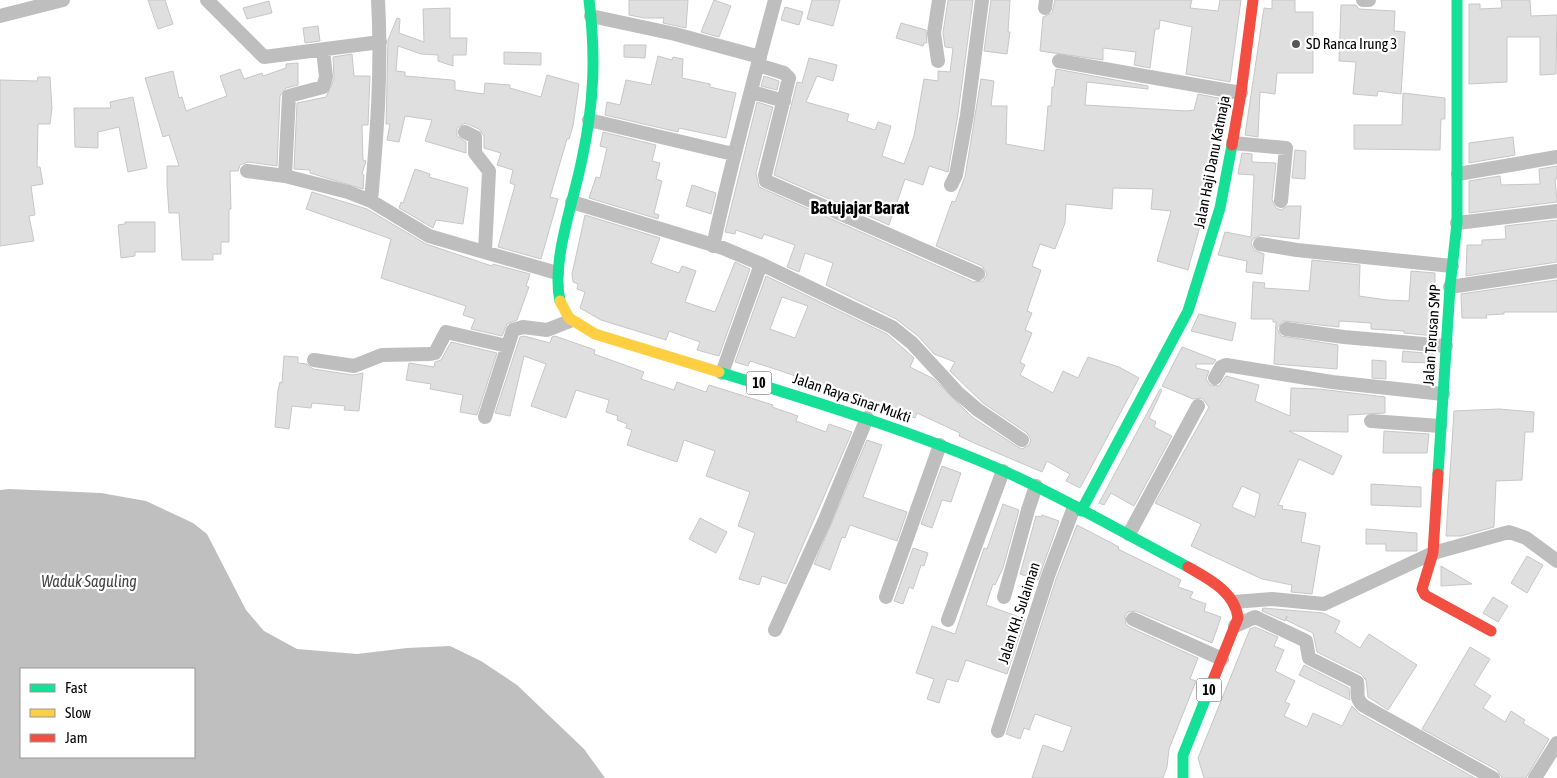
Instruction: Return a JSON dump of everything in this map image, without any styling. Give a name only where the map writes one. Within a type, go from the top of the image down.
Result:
[{"type":"main road","points":[[570,321],[562,310],[559,300],[557,273],[594,90],[594,51],[589,0]]},
{"type":"main road","name":"Jalan Haji Danu Katmaja","points":[[1077,509],[1188,311],[1220,208],[1241,93],[1253,0]]},
{"type":"main road","name":"Jalan Terusan SMP","points":[[1457,0],[1457,223],[1450,287],[1440,426],[1434,553],[1422,592],[1491,631]]},
{"type":"main road","name":"Jalan Raya Sinar Mukti","points":[[570,321],[595,334],[867,418],[1003,471],[1129,534],[1190,568],[1229,594],[1234,602]]},
{"type":"main road","name":"10","points":[[1183,778],[1182,755],[1235,626],[1238,613],[1234,602]]},
{"type":"street","points":[[0,16],[63,0]]},
{"type":"street","points":[[208,0],[259,55],[264,57],[380,42]]},
{"type":"street","points":[[371,201],[378,118],[380,42],[378,0]]},
{"type":"street","points":[[713,246],[733,154],[752,92],[775,0]]},
{"type":"street","points":[[938,61],[934,33],[939,0]]},
{"type":"street","points":[[951,185],[956,175],[967,114],[982,0]]},
{"type":"street","points":[[1364,0],[1369,0]]},
{"type":"street","points":[[591,16],[675,34],[759,61],[787,75],[789,78],[765,175],[766,181],[978,274]]},
{"type":"street","points":[[285,176],[288,96],[323,87],[326,78],[323,50]]},
{"type":"street","points":[[1059,61],[1241,93]]},
{"type":"street","points":[[752,92],[784,101]]},
{"type":"street","points":[[589,120],[733,154]]},
{"type":"street","points":[[465,132],[476,139],[475,153],[489,171],[484,251]]},
{"type":"street","points":[[1233,143],[1286,148],[1281,201]]},
{"type":"street","points":[[1458,174],[1557,157]]},
{"type":"street","points":[[246,171],[285,176],[348,192],[371,201],[429,236],[557,273]]},
{"type":"street","points":[[572,202],[713,246],[762,264],[892,327],[912,343],[958,393],[978,410],[1022,440]]},
{"type":"street","points":[[1457,223],[1557,211]]},
{"type":"street","points":[[1260,244],[1297,250],[1452,266]]},
{"type":"street","points":[[722,372],[762,264]]},
{"type":"street","points":[[1450,287],[1557,272]]},
{"type":"street","points":[[485,417],[511,333],[518,328],[547,330],[570,321]]},
{"type":"street","points":[[1286,329],[1344,337],[1446,346]]},
{"type":"street","points":[[314,360],[354,366],[382,355],[435,353],[440,347],[446,332],[507,346]]},
{"type":"street","points":[[1215,378],[1221,367],[1226,365],[1332,382],[1443,394]]},
{"type":"street","points":[[1129,534],[1198,406]]},
{"type":"street","points":[[775,630],[824,522],[867,418]]},
{"type":"street","points":[[1372,421],[1440,426]]},
{"type":"street","points":[[886,596],[940,445]]},
{"type":"street","points":[[948,620],[1003,471]]},
{"type":"street","points":[[1004,596],[1036,486]]},
{"type":"street","name":"Jalan KH. Sulaiman","points":[[998,731],[1051,567],[1077,509]]},
{"type":"street","points":[[1234,602],[1272,599],[1324,604],[1434,553],[1510,532],[1526,538],[1557,561]]},
{"type":"street","points":[[1235,626],[1255,617],[1306,641],[1309,658],[1357,682],[1356,694],[1359,702],[1364,706],[1493,778]]},
{"type":"street","points":[[1133,619],[1222,659]]},
{"type":"street","points":[[1534,778],[1557,743]]},
{"type":"water","name":"Waduk Saguling","points":[[9,489],[101,493],[146,501],[193,523],[207,534],[246,610],[264,631],[297,649],[357,654],[407,648],[450,646],[481,661],[517,685],[584,749],[605,778],[0,778],[0,490]]},
{"type":"building","points":[[148,0],[165,0],[173,24],[158,29]]},
{"type":"building","points":[[629,0],[688,0],[686,28],[663,23],[664,18],[644,18],[629,15]]},
{"type":"building","points":[[714,0],[731,6],[719,37],[701,32]]},
{"type":"building","points":[[812,0],[840,0],[833,26],[807,19]]},
{"type":"building","points":[[948,0],[973,0],[958,114],[948,172],[929,166],[923,185],[905,179],[889,225],[774,175],[797,82],[802,83],[809,58],[837,65],[833,81],[817,76],[806,102],[849,114],[847,121],[875,130],[878,122],[891,126],[882,156],[904,164],[914,136],[924,79],[938,81],[938,71],[950,72],[953,48],[945,47],[943,33]]},
{"type":"building","points":[[991,0],[1010,0],[1008,32],[1010,32],[1007,54],[984,51]]},
{"type":"building","points":[[1055,0],[1192,0],[1190,8],[1218,11],[1220,0],[1241,0],[1230,82],[1186,74],[1192,27],[1160,20],[1159,29],[1155,29],[1150,68],[1134,65],[1136,52],[1103,48],[1103,60],[1040,51],[1043,17],[1052,13]]},
{"type":"building","points":[[1272,0],[1295,0],[1295,12],[1313,12],[1313,73],[1277,73],[1275,94],[1260,92],[1258,137],[1245,135],[1264,8],[1272,9]]},
{"type":"building","points":[[1501,0],[1530,0],[1531,16],[1557,15],[1556,74],[1540,75],[1540,37],[1507,37],[1507,82],[1469,84],[1469,4],[1480,4],[1480,9],[1502,8]]},
{"type":"building","points":[[269,1],[272,13],[247,19],[243,8]]},
{"type":"building","points":[[1341,5],[1356,5],[1359,9],[1395,11],[1394,31],[1405,32],[1401,94],[1378,91],[1377,96],[1353,94],[1356,62],[1339,61]]},
{"type":"building","points":[[785,7],[803,12],[799,25],[781,20]]},
{"type":"building","points":[[450,8],[450,38],[467,38],[466,55],[453,55],[453,66],[438,61],[438,55],[421,54],[398,46],[396,71],[405,72],[405,76],[452,80],[455,81],[455,90],[484,94],[485,83],[510,85],[510,88],[541,97],[547,75],[579,84],[573,126],[569,139],[567,139],[550,197],[558,199],[541,259],[498,247],[515,185],[510,183],[513,170],[497,165],[501,153],[484,148],[484,136],[479,129],[465,123],[457,128],[457,136],[466,142],[466,153],[425,141],[432,120],[405,116],[399,142],[387,140],[390,124],[386,124],[388,40],[397,18],[400,19],[399,33],[424,42],[423,9]]},
{"type":"building","points":[[901,23],[926,30],[927,43],[924,43],[923,46],[896,38]]},
{"type":"building","points":[[318,26],[320,41],[305,43],[303,28]]},
{"type":"building","points":[[624,45],[646,45],[645,58],[624,57]]},
{"type":"building","points":[[504,52],[541,53],[541,65],[504,64]]},
{"type":"building","points":[[352,54],[354,76],[370,76],[368,125],[362,125],[363,160],[366,161],[362,174],[364,175],[363,189],[310,173],[310,170],[294,169],[297,103],[326,97],[334,79],[333,57]]},
{"type":"building","points":[[658,56],[672,60],[673,57],[683,59],[682,78],[710,84],[710,87],[736,93],[726,138],[679,128],[678,132],[605,115],[607,102],[620,105],[626,80],[651,85]]},
{"type":"building","points":[[298,63],[298,85],[286,88],[280,96],[277,166],[248,162],[240,165],[238,171],[230,171],[231,209],[229,209],[229,242],[221,242],[221,254],[213,254],[213,260],[182,260],[179,213],[169,213],[167,184],[167,166],[179,166],[169,135],[163,137],[145,78],[173,71],[179,98],[182,97],[186,111],[227,96],[220,76],[240,69],[244,79],[262,73],[263,76],[286,68],[286,64]]},
{"type":"building","points":[[1056,69],[1148,86],[1148,89],[1087,82],[1085,105],[1187,111],[1194,110],[1198,94],[1228,100],[1224,118],[1221,117],[1215,147],[1219,147],[1215,171],[1188,270],[1157,261],[1171,211],[1151,209],[1153,189],[1113,188],[1112,209],[1066,204],[1065,223],[1055,249],[1040,244],[1032,266],[1041,270],[1027,311],[1032,313],[1025,330],[1032,333],[1020,362],[1025,365],[1020,375],[1053,393],[1063,371],[1078,378],[1088,357],[1119,367],[1139,378],[1080,488],[1066,481],[1070,474],[1047,461],[1042,472],[959,436],[960,433],[917,413],[915,418],[839,390],[838,393],[806,384],[807,380],[750,361],[748,366],[735,362],[766,276],[887,334],[914,358],[910,367],[934,379],[972,417],[1022,449],[1029,445],[1031,440],[1027,433],[983,403],[950,371],[955,362],[934,354],[918,336],[896,319],[826,285],[833,263],[805,253],[799,272],[787,267],[795,245],[764,234],[762,239],[736,230],[735,234],[725,232],[757,102],[773,107],[756,173],[759,187],[974,282],[983,281],[987,274],[982,266],[936,246],[952,201],[955,202],[965,177],[981,79],[994,81],[991,106],[1007,106],[1006,144],[1044,151],[1048,106],[1051,106],[1052,87],[1054,87]],"holes":[[[782,297],[808,306],[795,338],[770,329]]]},
{"type":"building","points":[[764,76],[779,81],[777,90],[761,86]]},
{"type":"building","points":[[38,77],[50,77],[52,108],[50,124],[38,124],[37,167],[40,167],[43,184],[31,186],[35,215],[29,216],[34,241],[0,246],[0,80],[37,81]]},
{"type":"building","points":[[1403,93],[1445,98],[1445,119],[1441,119],[1440,150],[1354,149],[1354,125],[1402,125]]},
{"type":"building","points":[[133,97],[147,168],[128,172],[119,127],[98,132],[98,148],[75,147],[74,108],[111,108],[110,102]]},
{"type":"building","points":[[603,132],[656,145],[652,161],[660,163],[656,179],[662,181],[654,213],[659,215],[658,219],[589,198],[596,177],[600,178],[607,148],[600,146]]},
{"type":"building","points":[[1513,137],[1515,155],[1469,163],[1469,143]]},
{"type":"building","points":[[1295,150],[1306,151],[1305,179],[1292,178]]},
{"type":"building","points":[[1242,153],[1252,154],[1252,162],[1276,163],[1272,200],[1276,208],[1281,210],[1288,206],[1301,206],[1299,239],[1261,235],[1253,239],[1251,243],[1254,250],[1264,254],[1262,274],[1246,272],[1247,261],[1218,255],[1225,232],[1251,237],[1254,175],[1238,174]]},
{"type":"building","points":[[1557,166],[1557,179],[1555,179],[1557,202],[1469,213],[1469,181],[1500,176],[1501,185],[1540,184],[1539,169]]},
{"type":"building","points":[[415,169],[430,174],[429,177],[468,188],[463,224],[436,220],[433,228],[399,208],[401,202],[403,203]]},
{"type":"building","points":[[692,185],[716,193],[711,214],[686,206]]},
{"type":"building","points":[[312,192],[367,209],[426,244],[492,266],[493,264],[530,274],[526,286],[529,287],[517,320],[507,324],[502,336],[471,329],[475,319],[463,315],[466,306],[381,278],[391,239],[306,209]]},
{"type":"building","points":[[585,215],[660,238],[651,263],[679,273],[682,266],[696,271],[685,302],[715,312],[735,262],[750,269],[719,356],[697,350],[700,342],[669,331],[666,340],[601,320],[580,308],[585,292],[577,289],[578,284],[573,282],[572,274]]},
{"type":"building","points":[[1557,220],[1557,262],[1466,276],[1467,245],[1482,245],[1482,240],[1506,239],[1505,226]]},
{"type":"building","points":[[125,222],[155,222],[155,252],[135,252],[135,256],[121,258],[118,225],[125,224]]},
{"type":"building","points":[[1312,260],[1360,265],[1359,296],[1387,300],[1409,301],[1411,271],[1435,273],[1435,336],[1404,333],[1404,331],[1371,329],[1371,323],[1339,321],[1339,327],[1283,321],[1277,328],[1281,336],[1338,345],[1337,369],[1274,364],[1276,322],[1273,322],[1273,319],[1251,319],[1253,282],[1265,283],[1264,288],[1309,291]]},
{"type":"building","points":[[1557,280],[1557,312],[1504,312],[1504,314],[1486,315],[1487,318],[1462,318],[1461,294]]},
{"type":"building","points":[[1199,314],[1236,323],[1232,341],[1191,331]]},
{"type":"building","points":[[524,336],[550,343],[552,337],[555,336],[595,350],[594,354],[644,372],[641,379],[674,390],[677,382],[706,392],[709,385],[773,405],[772,407],[798,416],[796,421],[826,432],[829,424],[852,432],[786,584],[762,576],[759,585],[739,579],[755,533],[738,526],[750,492],[706,476],[715,451],[684,440],[677,462],[627,445],[632,430],[626,428],[627,424],[617,420],[618,416],[606,412],[609,400],[576,390],[566,418],[531,406],[546,364],[524,356],[510,416],[495,413],[520,337]]},
{"type":"building","points":[[451,342],[497,353],[477,415],[460,412],[463,395],[430,389],[431,384],[406,380],[409,363],[434,367],[435,362],[441,360]]},
{"type":"building","points":[[1182,347],[1216,360],[1213,364],[1196,364],[1196,368],[1209,371],[1206,379],[1210,385],[1219,386],[1226,376],[1259,385],[1255,401],[1290,416],[1291,388],[1319,389],[1385,397],[1385,413],[1348,415],[1348,432],[1289,431],[1342,456],[1333,475],[1299,459],[1278,505],[1283,506],[1282,509],[1306,513],[1301,542],[1320,546],[1312,594],[1291,592],[1292,585],[1262,579],[1191,546],[1201,524],[1155,503],[1209,407],[1202,398],[1193,399],[1162,386]],"holes":[[[1242,486],[1260,494],[1255,517],[1232,507]]]},
{"type":"building","points":[[1403,351],[1434,354],[1433,363],[1402,362]]},
{"type":"building","points":[[284,356],[298,357],[298,363],[307,364],[313,369],[353,375],[363,373],[359,411],[344,410],[345,406],[312,403],[311,408],[292,406],[289,429],[275,427],[278,390],[280,382],[282,383]]},
{"type":"building","points":[[1372,360],[1386,361],[1386,379],[1372,378]]},
{"type":"building","points":[[1160,389],[1162,390],[1149,418],[1156,422],[1154,427],[1172,436],[1134,506],[1111,493],[1104,505],[1099,503]]},
{"type":"building","points":[[1499,409],[1534,412],[1533,432],[1525,432],[1522,480],[1496,481],[1494,527],[1461,536],[1446,536],[1454,411]]},
{"type":"building","points":[[1384,431],[1429,434],[1427,453],[1383,453]]},
{"type":"building","points":[[867,440],[882,445],[863,497],[907,512],[897,541],[850,525],[845,538],[842,537],[830,570],[814,564]]},
{"type":"building","points":[[942,466],[961,473],[951,502],[942,500],[932,528],[921,524]]},
{"type":"building","points":[[1371,484],[1421,487],[1421,507],[1371,505]]},
{"type":"building","points":[[1003,504],[1019,510],[1003,568],[995,585],[993,584],[986,605],[1025,619],[1007,674],[966,660],[958,682],[947,679],[939,703],[927,699],[934,679],[916,673],[932,626],[955,634],[984,548],[987,549]]},
{"type":"building","points":[[1042,515],[1059,521],[1038,580],[1020,574],[1036,516],[1041,517]]},
{"type":"building","points":[[700,518],[727,532],[716,553],[689,539]]},
{"type":"building","points":[[1077,525],[1119,547],[1118,549],[1181,580],[1178,587],[1193,592],[1190,598],[1206,604],[1204,611],[1221,617],[1212,643],[1136,611],[1128,612],[1125,616],[1126,624],[1129,627],[1198,658],[1190,679],[1196,681],[1169,749],[1167,767],[1163,778],[1032,778],[1043,745],[1063,752],[1072,727],[1035,714],[1029,730],[1024,728],[1020,739],[1006,734],[1056,579]]},
{"type":"building","points":[[1366,529],[1417,533],[1417,551],[1386,551],[1386,544],[1366,544]]},
{"type":"building","points":[[913,548],[928,553],[924,566],[921,565],[913,589],[909,587],[903,604],[894,601]]},
{"type":"building","points":[[1527,556],[1543,565],[1527,593],[1511,583]]},
{"type":"building","points":[[1441,566],[1472,584],[1441,586]]},
{"type":"building","points":[[1493,597],[1508,606],[1498,622],[1483,613]]},
{"type":"building","points":[[1263,608],[1323,613],[1340,621],[1335,632],[1360,648],[1369,634],[1417,665],[1388,710],[1368,697],[1366,680],[1361,674],[1317,652],[1313,633],[1286,620],[1287,616],[1285,621],[1262,611]]},
{"type":"building","points":[[1255,627],[1278,637],[1274,646],[1284,650],[1275,671],[1295,681],[1285,702],[1290,704],[1284,716],[1307,727],[1313,713],[1342,726],[1352,706],[1360,714],[1475,778],[1204,778],[1198,758],[1250,629]]},
{"type":"building","points":[[1470,647],[1490,659],[1474,685],[1491,696],[1483,708],[1505,722],[1511,711],[1525,720],[1523,723],[1549,739],[1526,778],[1502,778],[1497,770],[1422,729]]},
{"type":"building","points":[[1304,665],[1349,688],[1350,700],[1299,675]]},
{"type":"traffic: fast","points":[[560,301],[558,285],[561,249],[586,139],[593,80],[593,41],[589,0]]},
{"type":"traffic: fast","points":[[1438,474],[1450,287],[1457,223],[1457,0]]},
{"type":"traffic: fast","points":[[1081,511],[1188,311],[1220,208],[1232,145]]},
{"type":"traffic: fast","points":[[719,372],[864,418],[971,457],[1052,494],[1188,567]]},
{"type":"traffic: fast","points":[[1183,778],[1183,755],[1207,695]]},
{"type":"traffic: slow","points":[[560,301],[569,318],[595,334],[719,372]]},
{"type":"traffic: jam","points":[[1232,145],[1253,0]]},
{"type":"traffic: jam","points":[[1438,474],[1433,553],[1422,589],[1425,595],[1491,631]]},
{"type":"traffic: jam","points":[[1188,567],[1220,587],[1232,601],[1238,618],[1207,695]]},
{"type":"place","name":"SD Ranca Irung 3","points":[[1296,44]]},
{"type":"district","name":"Batujajar Barat","points":[[860,208]]}]
